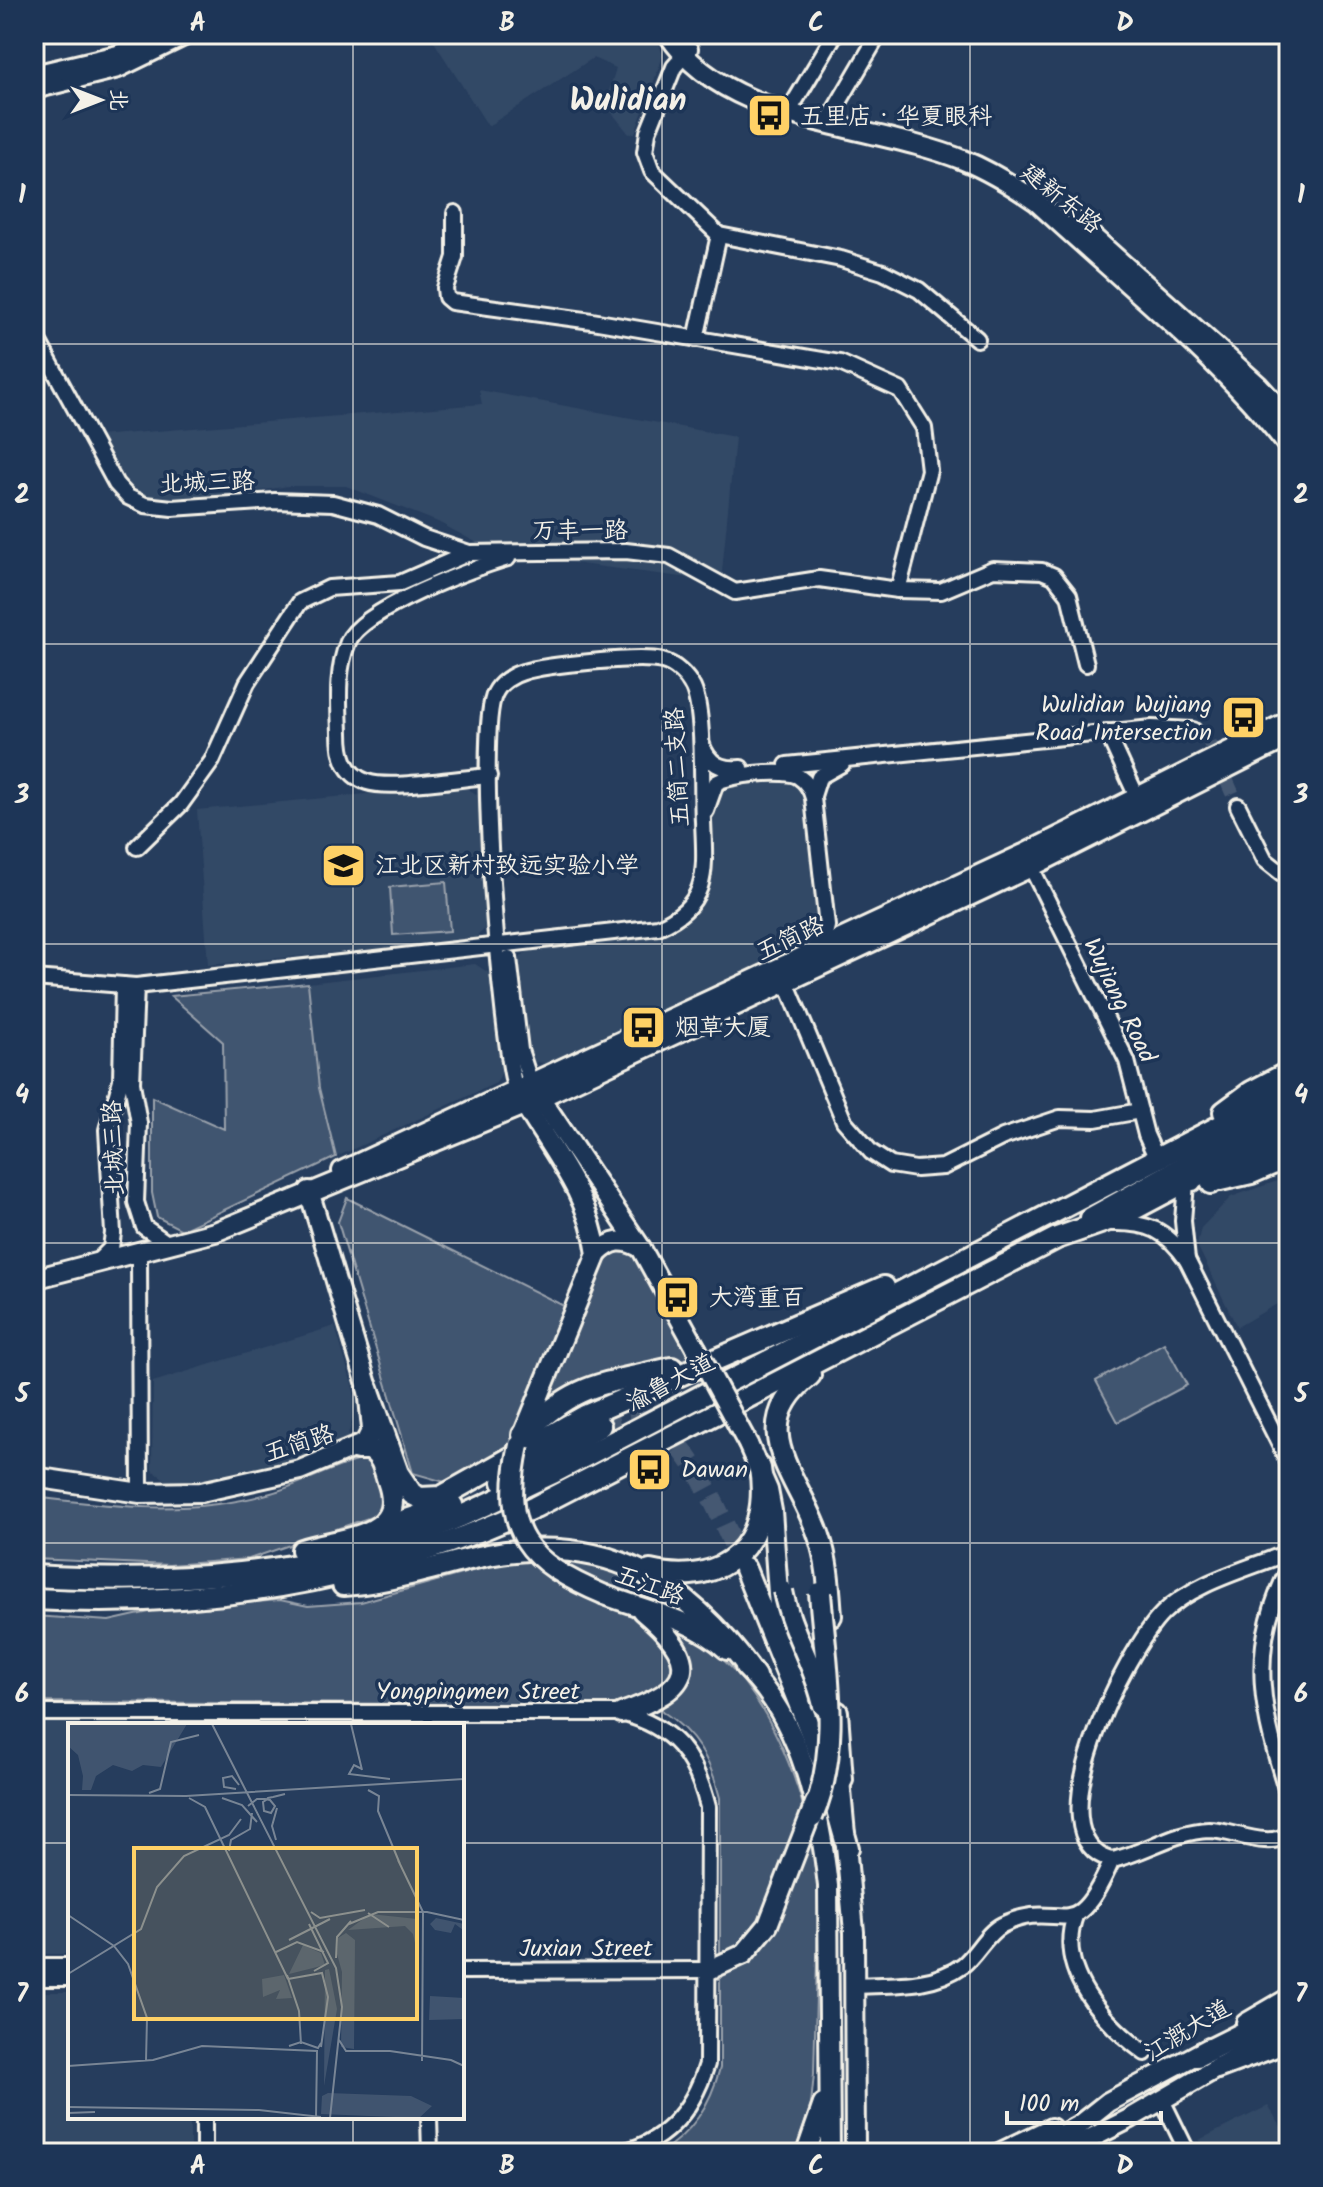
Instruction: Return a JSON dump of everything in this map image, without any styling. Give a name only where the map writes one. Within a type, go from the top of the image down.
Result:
[{"type":"highway","points":[[1057,1238],[1261,1104],[1289,1072]]},
{"type":"highway","name":"渝鲁大道","points":[[34,1576],[157,1579],[239,1574],[355,1552],[440,1525],[553,1473],[945,1266],[1289,1090]]},
{"type":"highway","points":[[1261,1104],[1289,1108]]},
{"type":"highway","name":"渝鲁大道","points":[[34,1599],[162,1602],[275,1590],[395,1561],[473,1535],[535,1507],[840,1352],[1057,1238],[1105,1223],[1289,1127]]},
{"type":"highway","points":[[368,1388],[405,1485],[412,1494],[430,1499],[458,1490],[585,1416],[856,1296],[945,1266]]},
{"type":"highway","points":[[840,1352],[789,1395],[780,1410],[776,1431],[779,1452],[815,1525],[828,1583],[842,1780]]},
{"type":"highway","points":[[521,1440],[565,1398],[590,1386],[722,1356]]},
{"type":"highway","points":[[239,1574],[492,1488],[600,1426]]},
{"type":"highway","points":[[357,1449],[376,1453],[392,1490],[389,1518],[370,1532]]},
{"type":"highway","points":[[275,1590],[380,1581],[522,1550],[577,1552],[634,1568],[691,1575],[719,1568],[731,1561],[749,1541],[761,1515],[760,1468]]},
{"type":"highway","points":[[812,1817],[823,1790],[830,1747],[815,1525]]},
{"type":"highway","points":[[634,1568],[676,1592],[710,1619],[755,1676]]},
{"type":"highway","points":[[745,1569],[825,1767],[849,1855]]},
{"type":"highway","points":[[1197,2056],[1280,2023],[1289,2010]]},
{"type":"highway","points":[[1217,2068],[1289,2041]]},
{"type":"main road","points":[[34,75],[118,55],[159,34]]},
{"type":"main road","points":[[34,89],[118,68],[188,34]]},
{"type":"main road","name":"建新东路","points":[[668,34],[704,63],[739,84],[792,106],[939,140],[993,161],[1021,177],[1044,193],[1259,386],[1289,419]]},
{"type":"main road","name":"建新东路","points":[[830,116],[962,160],[1037,202],[1221,372],[1260,411],[1289,447]]},
{"type":"main road","name":"五简路","points":[[528,1094],[1138,799],[1289,721]]},
{"type":"main road","name":"五简路","points":[[34,1279],[139,1254],[247,1220],[309,1191],[363,1158],[528,1094],[787,984],[1031,867],[1289,737]]},
{"type":"main road","points":[[528,1094],[576,1185],[591,1220],[597,1254],[616,1241],[627,1240],[641,1248]]},
{"type":"main road","points":[[528,1094],[641,1248],[760,1468],[768,1490],[783,1591],[823,1706],[822,1770],[812,1817],[768,1925],[744,1954],[709,1970]]},
{"type":"main road","points":[[1211,1184],[1289,1144]]},
{"type":"main road","name":"五简路","points":[[34,1477],[140,1493],[201,1492],[300,1470],[357,1449],[372,1429],[368,1388],[309,1191]]},
{"type":"main road","name":"五江路","points":[[597,1254],[521,1440],[511,1488],[514,1512],[530,1548],[557,1573],[636,1607],[679,1620],[714,1638],[755,1676],[791,1738],[817,1811],[828,1886],[836,2061],[830,2153]]},
{"type":"main road","points":[[774,1532],[780,1620],[824,1719],[842,1780],[849,1855],[854,1986],[855,2153]]},
{"type":"main road","points":[[621,1713],[664,1696],[680,1673],[681,1652],[676,1643],[636,1607]]},
{"type":"main road","points":[[842,2153],[836,2061],[849,1855]]},
{"type":"main road","name":"江溉大道","points":[[1028,2153],[1079,2125],[1108,2102],[1197,2056],[1289,1998]]},
{"type":"main road","name":"江溉大道","points":[[1062,2153],[1131,2118],[1217,2068],[1280,2023]]},
{"type":"main road","points":[[806,2153],[836,2061]]},
{"type":"main road","points":[[999,2153],[1108,2102]]},
{"type":"main road","points":[[1086,2153],[1131,2118]]},
{"type":"street","points":[[792,106],[835,34]]},
{"type":"street","points":[[830,116],[879,34]]},
{"type":"street","points":[[684,46],[648,132],[647,162],[719,235],[841,259],[883,272],[919,290],[977,339]]},
{"type":"street","points":[[455,213],[455,257],[445,288],[446,297],[452,302],[840,363],[900,390],[924,428],[929,470],[898,590]]},
{"type":"street","points":[[696,339],[719,235]]},
{"type":"street","name":"北城三路","points":[[34,333],[116,484],[128,497],[145,505],[172,508],[275,501],[333,503],[378,515],[424,538],[469,553]]},
{"type":"street","points":[[489,776],[375,784],[356,777],[348,769],[340,747],[339,680],[349,641],[371,617],[476,566],[528,551]]},
{"type":"street","name":"万丰一路","points":[[137,847],[181,804],[212,761],[247,683],[300,602],[329,588],[400,583],[469,553],[626,551],[669,556],[735,592],[819,579],[898,590],[941,591],[993,569],[1042,571],[1054,576],[1069,595],[1086,664]]},
{"type":"street","name":"五简二支路","points":[[503,946],[658,927],[673,920],[696,899],[702,882],[699,732],[693,688],[672,665],[660,660],[535,668],[505,681],[495,691],[487,725],[489,776],[496,797],[503,946],[528,1094]]},
{"type":"street","points":[[699,732],[705,753],[722,768],[862,759],[1152,728],[1193,730]]},
{"type":"street","points":[[1107,732],[1138,799]]},
{"type":"street","points":[[802,959],[820,941],[827,926],[813,798],[815,782],[831,768],[862,759]]},
{"type":"street","points":[[787,765],[806,772],[815,782],[821,799],[833,925],[840,936],[850,936]]},
{"type":"street","points":[[703,823],[716,783],[730,777],[788,772],[801,778],[813,798]]},
{"type":"street","points":[[1238,806],[1265,860],[1289,879]]},
{"type":"street","name":"Wujiang Road","points":[[1031,867],[1127,1061],[1156,1157]]},
{"type":"street","points":[[34,978],[129,986],[503,946]]},
{"type":"street","points":[[787,984],[844,1121],[871,1152],[891,1165],[916,1169],[943,1167],[1003,1137],[1060,1118],[1095,1119],[1140,1111]]},
{"type":"street","name":"北城三路","points":[[129,986],[132,1083],[139,1123],[136,1202],[144,1227],[170,1245]]},
{"type":"street","name":"北城三路","points":[[95,1264],[111,1248],[113,1233],[107,1130],[121,1080],[129,986]]},
{"type":"street","points":[[1187,1260],[1183,1221],[1186,1183],[1211,1184],[1252,1176],[1289,1160]]},
{"type":"street","points":[[1105,1223],[1142,1223],[1160,1229],[1187,1260],[1289,1463]]},
{"type":"street","points":[[139,1254],[140,1493]]},
{"type":"street","points":[[1289,1552],[1193,1593],[1171,1606],[1137,1645],[1112,1688],[1089,1753],[1081,1816],[1085,1835],[1093,1850],[1112,1860],[1133,1856],[1173,1837],[1208,1830],[1267,1840],[1282,1839],[1289,1834]]},
{"type":"street","points":[[1289,1569],[1269,1618],[1262,1691],[1266,1725],[1289,1798]]},
{"type":"street","name":"Yongpingmen Street","points":[[34,1713],[203,1719],[621,1713],[646,1720],[667,1733],[686,1753],[701,1779],[708,1807],[709,2036],[700,2087],[673,2127],[653,2140],[617,2153]]},
{"type":"street","points":[[854,1986],[938,1979],[963,1965],[998,1927],[1019,1919],[1075,1916],[1088,1908],[1112,1860]]},
{"type":"street","points":[[1075,1916],[1068,1936],[1084,1991],[1120,2035],[1145,2053]]},
{"type":"street","points":[[34,1966],[68,1966]]},
{"type":"street","name":"Juxian Street","points":[[464,1971],[709,1970]]},
{"type":"street","points":[[34,1978],[68,1978]]},
{"type":"street","points":[[1162,2100],[1188,2153]]},
{"type":"street","points":[[204,2119],[204,2153]]},
{"type":"street","points":[[429,2119],[430,2153]]},
{"type":"shaded area","points":[[429,34],[656,34],[663,56],[635,133],[629,134],[605,104],[616,68],[593,58],[488,126]]},
{"type":"shaded area","points":[[479,390],[735,437],[721,582],[518,556],[483,546],[438,522],[346,486],[288,486],[194,502],[162,502],[133,490],[98,436],[482,404]]},
{"type":"shaded area","points":[[784,779],[798,784],[807,799],[819,934],[801,950],[555,1064],[534,1062],[522,1020],[518,960],[528,950],[659,932],[685,921],[704,900],[712,875],[709,827],[719,795],[728,785]]},
{"type":"shaded area","name":"江北区新村致远实验小学","points":[[462,785],[479,796],[493,921],[474,939],[208,965],[197,810]]},
{"type":"shaded area","points":[[446,882],[450,931],[393,935],[390,887]]},
{"type":"shaded area","points":[[475,964],[492,975],[502,1072],[496,1083],[336,1157],[319,1088],[308,983]]},
{"type":"shaded area","points":[[308,983],[319,1088],[336,1157],[182,1230],[157,1217],[152,1193],[152,1097],[224,1129],[223,1042],[171,996]]},
{"type":"shaded area","points":[[1289,1177],[1289,1297],[1237,1327],[1197,1245],[1201,1228],[1231,1197]]},
{"type":"shaded area","points":[[347,1198],[566,1307],[509,1446],[448,1483],[413,1473],[338,1222]]},
{"type":"shaded area","points":[[621,1248],[636,1255],[689,1358],[586,1381],[549,1402],[544,1399],[604,1260],[608,1254]]},
{"type":"shaded area","points":[[335,1326],[357,1402],[347,1439],[298,1458],[196,1481],[170,1483],[152,1470],[153,1382]]},
{"type":"shaded area","points":[[1164,1343],[1187,1385],[1118,1422],[1096,1381]]},
{"type":"shaded area","points":[[363,1459],[374,1470],[381,1484],[382,1500],[377,1515],[249,1559],[169,1565],[34,1559],[34,1497],[123,1506],[212,1505],[271,1493]]},
{"type":"shaded area","points":[[573,1558],[628,1575],[632,1614],[659,1633],[677,1658],[671,1680],[628,1703],[611,1705],[34,1702],[34,1616],[109,1621],[158,1610],[280,1600],[308,1606],[361,1602],[501,1563]]},
{"type":"shaded area","points":[[683,1632],[712,1650],[738,1675],[760,1705],[793,1775],[813,1847],[819,1880],[814,2074],[811,2104],[795,2153],[659,2153],[681,2137],[698,2117],[711,2094],[720,2068],[720,1798],[712,1771],[700,1748],[674,1719],[662,1711],[662,1704],[676,1689],[679,1637]]},
{"type":"shaded area","points":[[181,1722],[182,1723],[68,1723],[68,1954],[34,1954],[34,1723]]},
{"type":"shaded area","points":[[34,1992],[68,1992],[68,2119],[190,2119],[190,2153],[34,2153]]},
{"type":"shaded area","points":[[1268,2106],[1289,2139],[1289,2153],[1205,2153],[1199,2140]]},
{"type":"tunnel","points":[[1193,730],[1209,741],[1238,806]]},
{"type":"tunnel","points":[[600,1426],[643,1420],[660,1428],[676,1442],[704,1483],[745,1569]]},
{"type":"place","name":"五里店‧华夏眼科","points":[[769,116]]},
{"type":"place","name":"Wulidian Wujiang Road Intersection","points":[[1243,718]]},
{"type":"place","name":"江北区新村致远实验小学","points":[[344,865]]},
{"type":"place","name":"烟草大厦","points":[[644,1027]]},
{"type":"place","name":"大湾重百","points":[[678,1297]]},
{"type":"place","name":"Dawan","points":[[650,1469]]},
{"type":"district","name":"Wulidian","points":[[628,99]]}]
